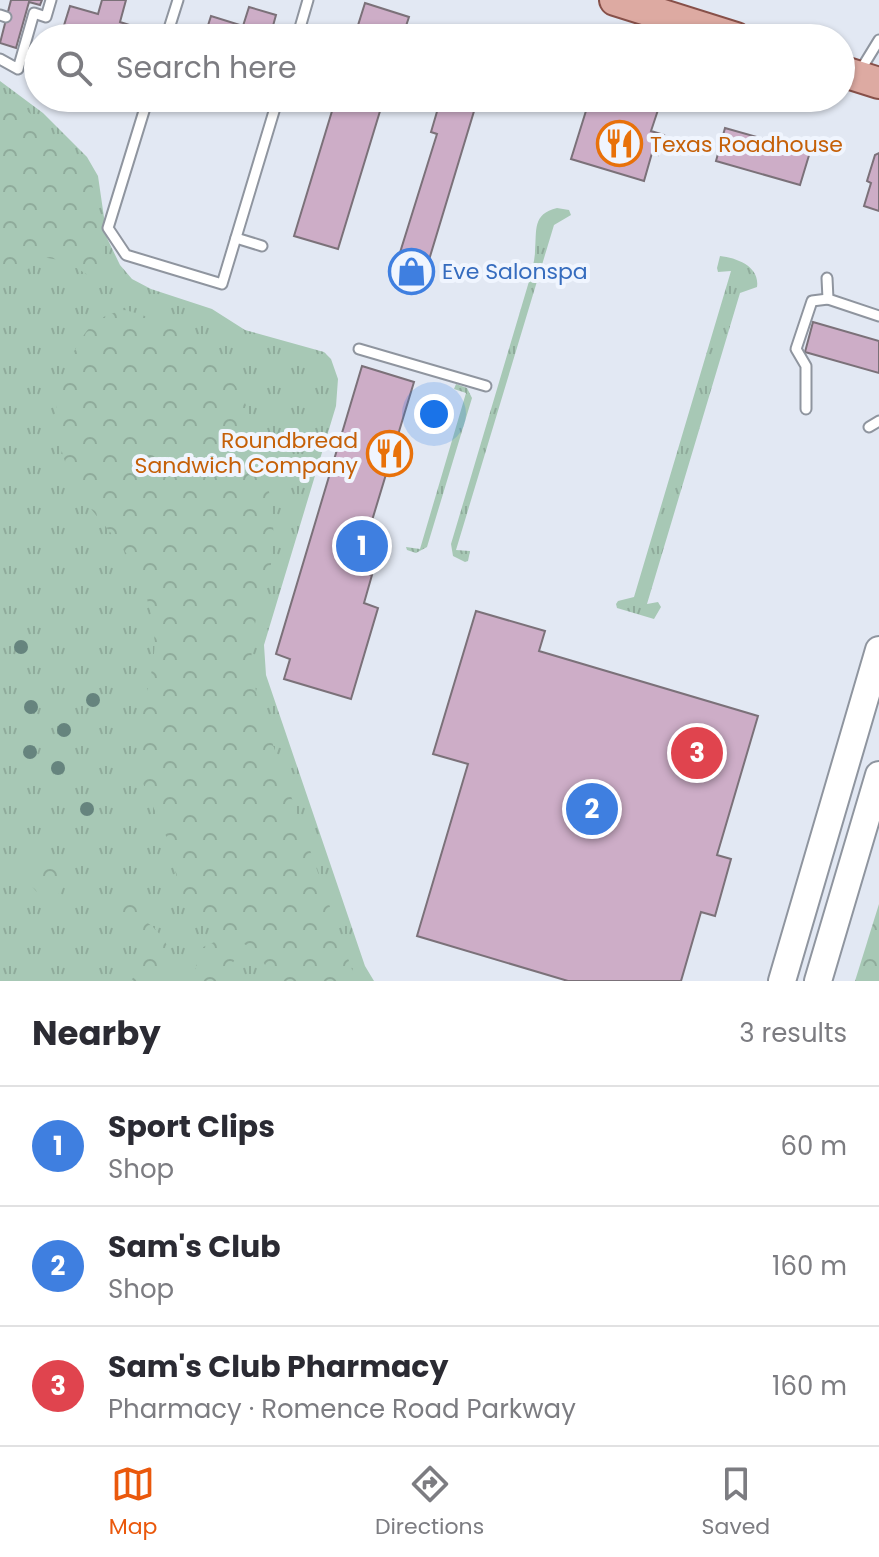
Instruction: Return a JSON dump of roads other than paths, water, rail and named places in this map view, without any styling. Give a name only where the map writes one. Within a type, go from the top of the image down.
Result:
[{"type":"main road","points":[[615,0],[691,24]]},
{"type":"street","points":[[782,981],[878,656]]},
{"type":"street","points":[[818,981],[879,775]]},
{"type":"lane","points":[[28,24],[34,13],[46,17],[51,0]]},
{"type":"lane","points":[[170,24],[178,0]]},
{"type":"lane","points":[[301,24],[308,0]]},
{"type":"lane","points":[[859,77],[879,40]]},
{"type":"lane","points":[[0,59],[18,69],[24,41]]},
{"type":"lane","points":[[144,112],[108,228],[126,255],[222,284],[274,112]]},
{"type":"lane","points":[[236,238],[262,246]]},
{"type":"lane","points":[[827,278],[828,299]]},
{"type":"lane","points":[[806,409],[806,366],[796,349],[812,301],[828,299],[879,316]]},
{"type":"lane","points":[[359,349],[486,386]]},
{"type":"lane","points":[[869,427],[879,421]]},
{"type":"place","name":"Texas Roadhouse","points":[[619,144]]},
{"type":"place","name":"Eve Salonspa","points":[[411,271]]},
{"type":"place","name":"Roundbread Sandwich Company","points":[[389,453]]},
{"type":"place","name":"Sport Clips","points":[[362,546]]},
{"type":"place","name":"Sam's Club Pharmacy","points":[[697,753]]},
{"type":"place","name":"Sam's Club","points":[[592,809]]}]
